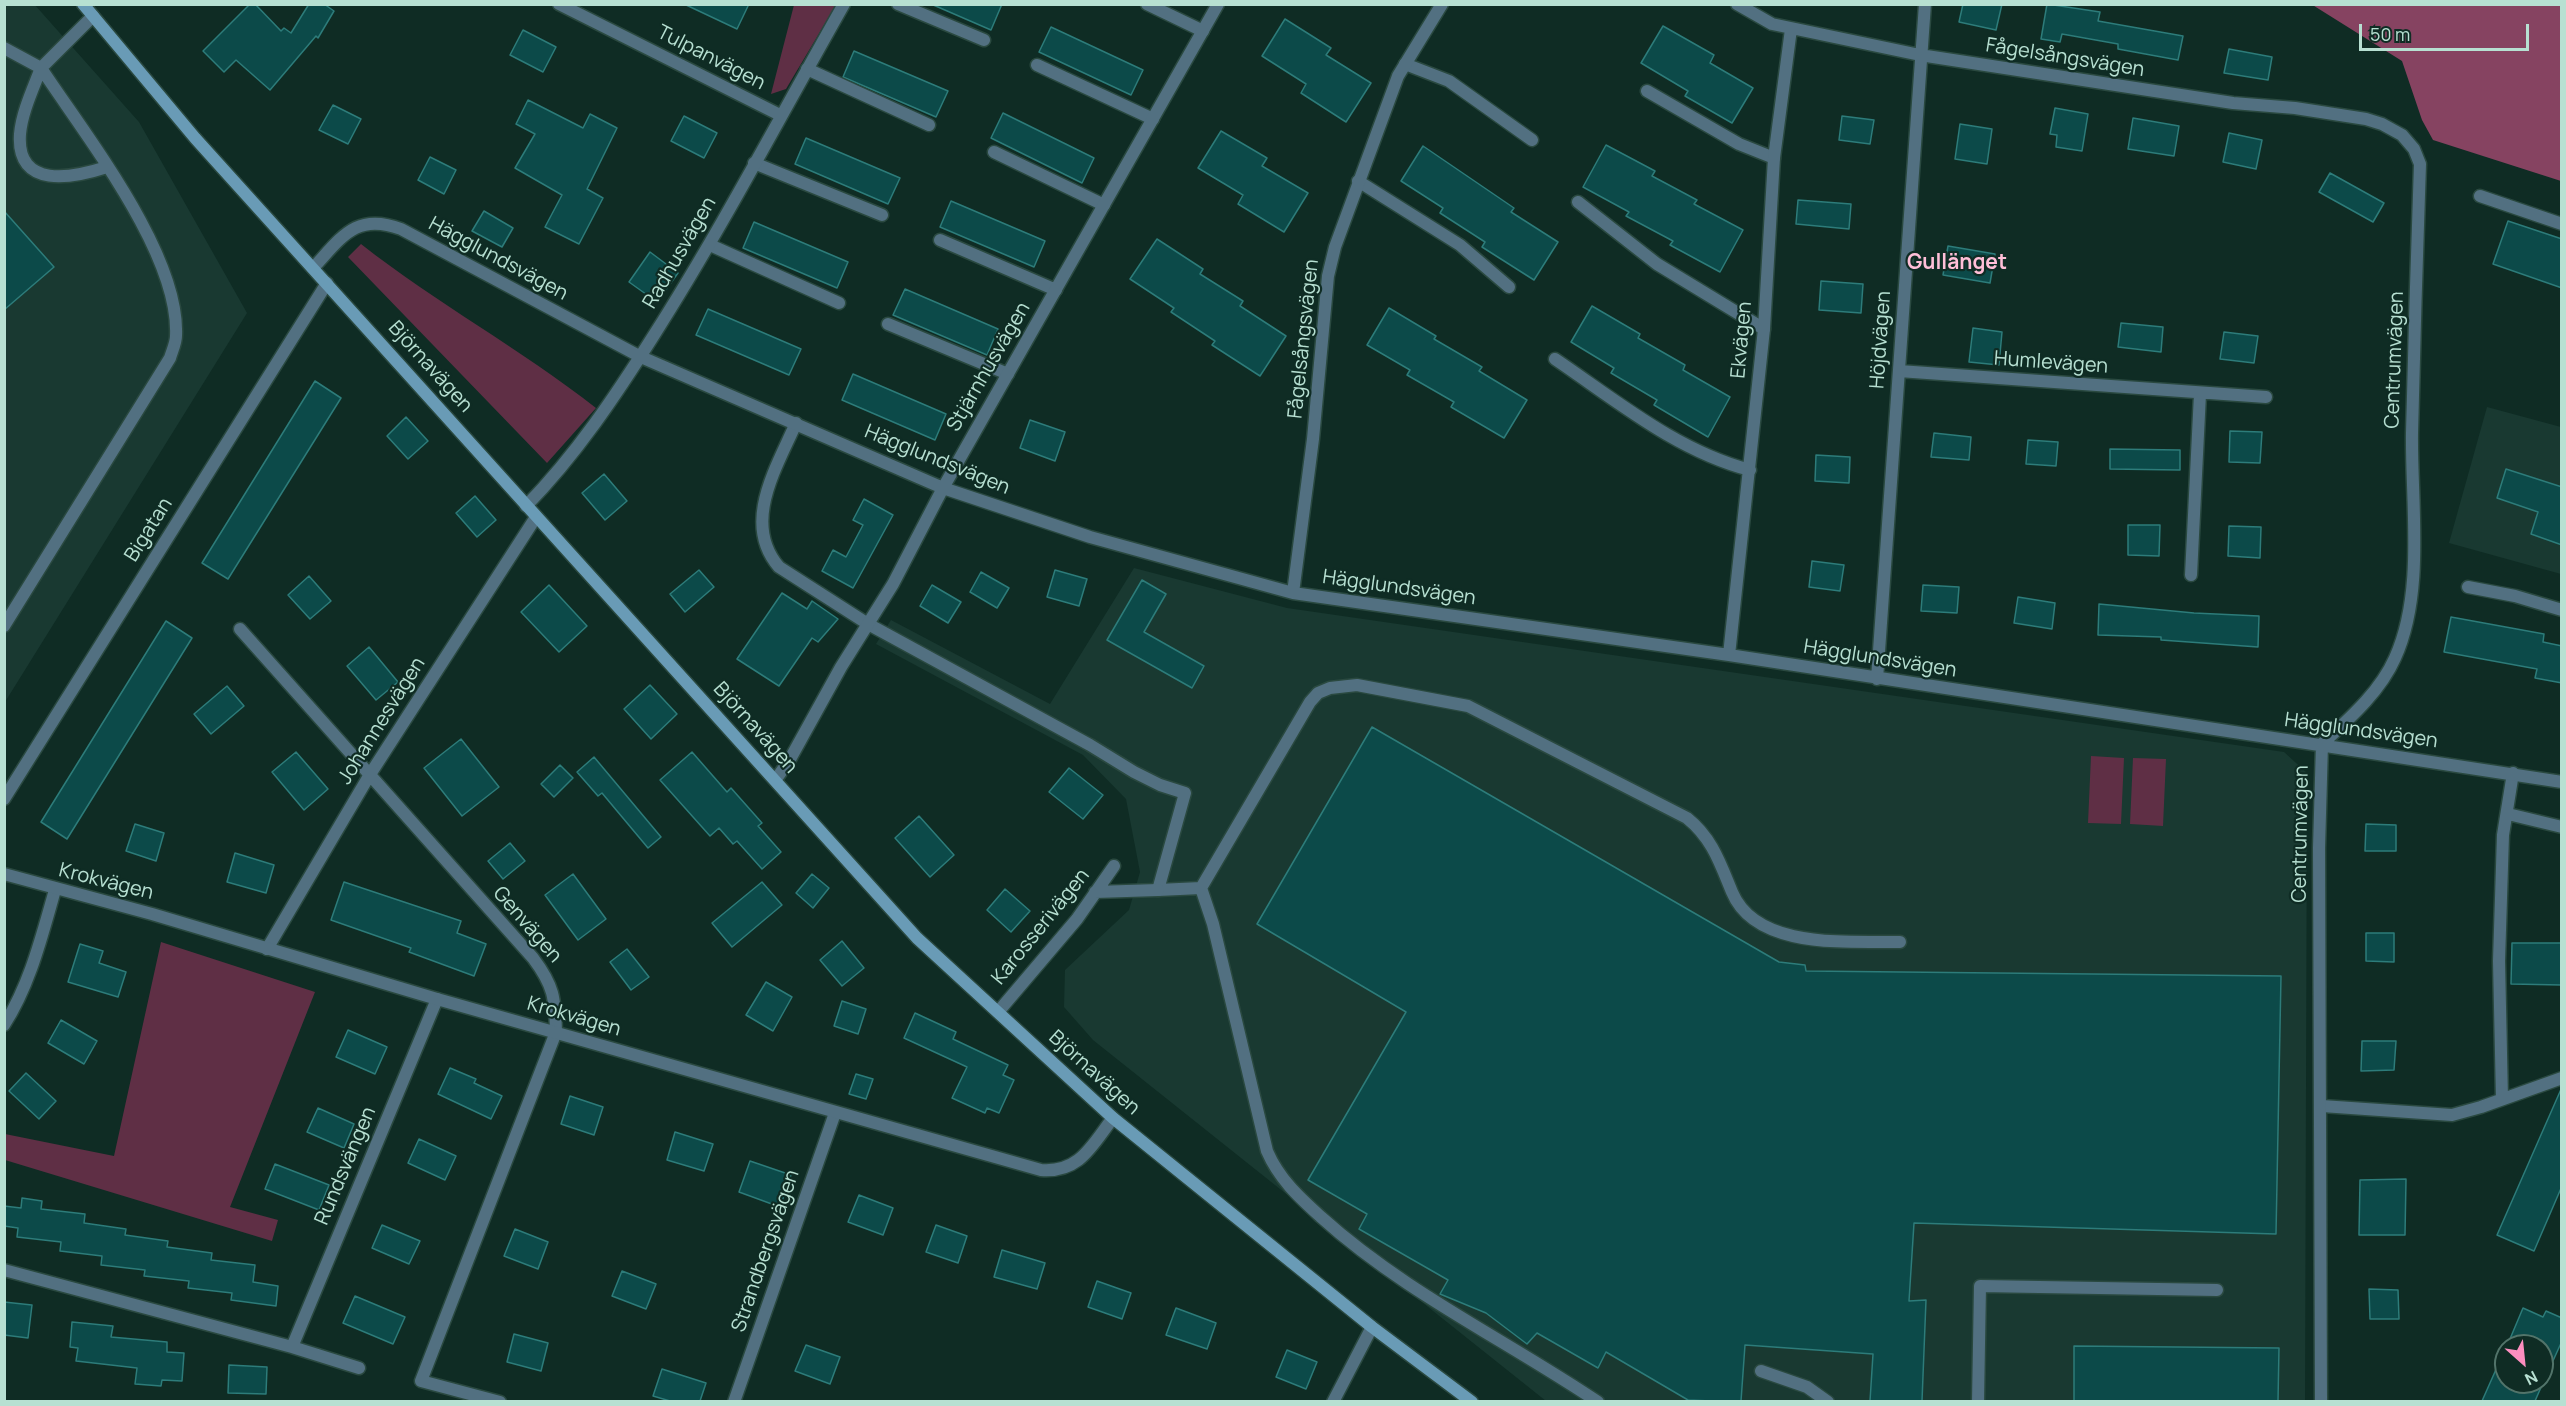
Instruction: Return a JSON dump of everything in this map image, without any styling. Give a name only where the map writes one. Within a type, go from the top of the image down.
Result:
[{"type":"main road","name":"Björnavägen","points":[[83,4],[195,138],[526,506],[776,779],[917,938],[1113,1118],[1372,1328],[1472,1401]]},
{"type":"street","name":"Tulpanvägen","points":[[559,4],[780,115]]},
{"type":"street","name":"Radhusvägen","points":[[526,506],[546,485],[602,415],[641,357],[710,245],[780,115],[844,4]]},
{"type":"street","points":[[898,4],[984,40]]},
{"type":"street","points":[[1148,4],[1203,31]]},
{"type":"street","name":"Stjärnhusvägen","points":[[776,779],[789,761],[893,584],[943,488],[1218,4]]},
{"type":"street","name":"Fågelsångsvägen","points":[[1293,593],[1313,439],[1328,276],[1335,247],[1358,181],[1405,64],[1442,4]]},
{"type":"street","name":"Fågelsångsvägen","points":[[1737,4],[1772,24],[1920,55],[2233,103],[2340,114],[2393,129]]},
{"type":"street","name":"Höjdvägen","points":[[1877,679],[1925,4]]},
{"type":"street","points":[[93,16],[41,68],[23,117],[20,135],[21,151],[27,164],[36,172],[62,178],[107,167]]},
{"type":"street","name":"Ekvägen","points":[[1729,655],[1764,329],[1774,158],[1791,29]]},
{"type":"street","points":[[4,48],[41,68],[107,167],[146,234],[161,267],[174,306],[177,338],[170,358],[4,626]]},
{"type":"street","points":[[1405,64],[1449,81],[1532,140]]},
{"type":"street","points":[[1037,65],[1153,119]]},
{"type":"street","points":[[807,69],[929,125]]},
{"type":"street","points":[[1647,91],[1739,144],[1774,158]]},
{"type":"street","name":"Centrumvägen","points":[[2321,1401],[2322,1106],[2319,848],[2322,744],[2353,716],[2385,677],[2401,644],[2410,607],[2413,554],[2412,435],[2420,164],[2410,142],[2393,129]]},
{"type":"street","points":[[994,152],[1104,205]]},
{"type":"street","points":[[754,163],[882,215]]},
{"type":"street","points":[[1358,181],[1460,245],[1509,287]]},
{"type":"street","points":[[2480,196],[2562,224]]},
{"type":"street","points":[[1578,202],[1657,264],[1764,329]]},
{"type":"street","name":"Hägglundsvägen","points":[[313,268],[345,234],[359,225],[382,222],[401,229],[641,357],[943,488],[1090,537],[1293,593],[1729,655],[2562,782]]},
{"type":"street","points":[[940,240],[1056,290]]},
{"type":"street","points":[[710,245],[838,303]]},
{"type":"street","name":"Bigatan","points":[[4,799],[327,283]]},
{"type":"street","points":[[888,324],[1008,374]]},
{"type":"street","points":[[1555,359],[1657,429],[1698,452],[1750,470]]},
{"type":"street","name":"Humlevägen","points":[[1899,371],[2266,397]]},
{"type":"street","points":[[2191,575],[2200,394]]},
{"type":"street","points":[[796,423],[762,503],[764,536],[769,555],[779,567],[868,624],[1090,745],[1134,772],[1160,785],[1185,793],[1158,890]]},
{"type":"street","name":"Johannesvägen","points":[[267,949],[369,776],[536,517]]},
{"type":"street","points":[[2468,587],[2515,596],[2562,610]]},
{"type":"street","name":"Genvägen","points":[[240,629],[533,958],[549,980],[555,996],[556,1032],[429,1354],[421,1381],[500,1401]]},
{"type":"street","points":[[1200,888],[1310,702],[1318,693],[1330,688],[1357,685],[1468,706],[1687,818],[1712,844],[1741,908],[1768,927],[1806,939],[1900,942]]},
{"type":"street","points":[[2502,1099],[2499,961],[2503,835],[2513,773]]},
{"type":"street","points":[[2508,814],[2562,827]]},
{"type":"street","name":"Karosserivägen","points":[[998,1012],[1077,919],[1114,866]]},
{"type":"street","name":"Krokvägen","points":[[4,874],[55,890],[152,914],[437,999],[988,1157],[1052,1171],[1070,1167],[1080,1159],[1113,1118]]},
{"type":"street","points":[[1095,892],[1200,888]]},
{"type":"street","points":[[1200,888],[1213,924],[1267,1151],[1282,1180],[1339,1233],[1396,1278],[1598,1401]]},
{"type":"street","points":[[4,1025],[12,1012],[29,970],[55,890]]},
{"type":"street","name":"Rundsvängen","points":[[292,1347],[437,999]]},
{"type":"street","points":[[2322,1106],[2452,1115],[2562,1078]]},
{"type":"street","name":"Strandbergsvägen","points":[[734,1401],[835,1113]]},
{"type":"street","points":[[4,1270],[292,1347],[358,1368]]},
{"type":"street","points":[[1978,1401],[1980,1286],[2217,1290]]},
{"type":"street","points":[[1333,1401],[1372,1328]]},
{"type":"street","points":[[1761,1371],[1807,1388],[1828,1401]]},
{"type":"shaded area","points":[[34,4],[139,122],[247,313],[5,702],[4,5]]},
{"type":"shaded area","points":[[2311,4],[2561,5],[2561,181],[2433,140],[2422,120],[2402,61]]},
{"type":"shaded area","points":[[794,5],[836,5],[786,89],[771,94]]},
{"type":"shaded area","points":[[361,244],[596,408],[547,463],[348,257]]},
{"type":"shaded area","points":[[2487,407],[2561,427],[2561,574],[2449,543]]},
{"type":"shaded area","points":[[1134,568],[1287,608],[2284,752],[2307,773],[2305,1401],[1546,1401],[1093,1040],[1064,1007],[1065,970],[1129,910],[1140,872],[1126,799],[1083,755],[876,644],[891,620],[1050,704]]},
{"type":"shaded area","points":[[2091,756],[2124,758],[2121,824],[2088,823]]},
{"type":"shaded area","points":[[2133,758],[2166,759],[2163,826],[2130,824]]},
{"type":"shaded area","points":[[161,942],[315,992],[230,1207],[278,1220],[272,1241],[5,1160],[5,1134],[114,1156]]},
{"type":"building","points":[[250,4],[255,4],[281,31],[284,28],[291,33],[309,4],[324,4],[334,11],[318,38],[316,36],[270,90],[236,60],[224,72],[203,51]]},
{"type":"building","points":[[684,4],[749,4],[737,29]]},
{"type":"building","points":[[931,4],[1002,4],[991,30]]},
{"type":"building","points":[[1963,4],[2002,4],[1996,30],[1959,22]]},
{"type":"building","points":[[2047,4],[2100,12],[2098,21],[2183,36],[2178,60],[2118,49],[2118,44],[2062,34],[2060,42],[2041,39]]},
{"type":"building","points":[[1285,19],[1331,48],[1326,55],[1371,83],[1346,122],[1301,93],[1306,84],[1262,56]]},
{"type":"building","points":[[1663,26],[1714,55],[1710,63],[1753,88],[1732,123],[1685,96],[1688,91],[1641,63]]},
{"type":"building","points":[[1051,27],[1143,70],[1131,95],[1039,52]]},
{"type":"building","points":[[523,30],[556,47],[543,72],[510,55]]},
{"type":"building","points":[[2229,49],[2272,57],[2268,80],[2224,73]]},
{"type":"building","points":[[854,51],[948,91],[936,117],[843,77]]},
{"type":"building","points":[[528,100],[583,128],[590,114],[617,128],[587,189],[603,198],[579,244],[545,227],[562,195],[515,168],[535,134],[516,124]]},
{"type":"building","points":[[333,105],[361,119],[348,144],[319,130]]},
{"type":"building","points":[[2055,108],[2088,114],[2082,151],[2056,147],[2057,135],[2050,134]]},
{"type":"building","points":[[1003,113],[1094,158],[1082,183],[991,138]]},
{"type":"building","points":[[684,116],[717,133],[704,158],[671,141]]},
{"type":"building","points":[[1842,116],[1874,120],[1870,144],[1839,140]]},
{"type":"building","points":[[2133,118],[2179,126],[2174,156],[2128,149]]},
{"type":"building","points":[[1960,124],[1992,129],[1987,164],[1955,159]]},
{"type":"building","points":[[1221,131],[1267,158],[1262,166],[1308,193],[1284,232],[1238,204],[1243,195],[1198,168]]},
{"type":"building","points":[[2229,133],[2262,140],[2256,169],[2223,162]]},
{"type":"building","points":[[806,138],[900,178],[888,204],[795,164]]},
{"type":"building","points":[[1606,145],[1655,171],[1652,176],[1697,200],[1694,204],[1743,230],[1720,272],[1670,245],[1673,241],[1626,216],[1629,212],[1583,187]]},
{"type":"building","points":[[1423,146],[1514,208],[1511,212],[1558,242],[1534,280],[1482,247],[1485,242],[1440,213],[1443,208],[1401,181]]},
{"type":"building","points":[[430,157],[456,170],[444,194],[418,180]]},
{"type":"building","points":[[2330,173],[2384,203],[2373,222],[2319,192]]},
{"type":"building","points":[[1798,200],[1851,204],[1849,229],[1796,224]]},
{"type":"building","points":[[951,201],[1045,241],[1034,267],[940,227]]},
{"type":"building","points":[[4,211],[54,267],[4,310]]},
{"type":"building","points":[[484,211],[513,228],[502,247],[472,231]]},
{"type":"building","points":[[2508,221],[2562,239],[2562,288],[2493,264]]},
{"type":"building","points":[[754,222],[848,262],[837,288],[743,248]]},
{"type":"building","points":[[1157,239],[1203,269],[1200,274],[1243,301],[1240,306],[1286,336],[1260,376],[1212,345],[1215,341],[1171,312],[1174,308],[1130,279]]},
{"type":"building","points":[[1948,246],[1995,254],[1990,283],[1943,275]]},
{"type":"building","points":[[650,252],[678,273],[657,302],[629,282]]},
{"type":"building","points":[[1821,281],[1863,284],[1861,313],[1819,310]]},
{"type":"building","points":[[905,289],[998,329],[987,355],[893,315]]},
{"type":"building","points":[[1592,306],[1640,334],[1638,338],[1685,365],[1683,370],[1730,397],[1708,437],[1654,405],[1657,400],[1611,373],[1614,368],[1571,342]]},
{"type":"building","points":[[1389,308],[1436,336],[1434,339],[1482,367],[1479,371],[1527,400],[1504,438],[1451,407],[1454,402],[1407,375],[1410,370],[1367,345]]},
{"type":"building","points":[[708,309],[801,349],[789,375],[696,335]]},
{"type":"building","points":[[2121,323],[2163,327],[2161,352],[2118,347]]},
{"type":"building","points":[[1973,328],[2002,332],[1999,365],[1969,362]]},
{"type":"building","points":[[2224,332],[2258,336],[2254,363],[2220,359]]},
{"type":"building","points":[[853,374],[946,414],[935,440],[842,400]]},
{"type":"building","points":[[315,381],[341,398],[228,579],[202,563]]},
{"type":"building","points":[[406,417],[428,441],[408,459],[387,436]]},
{"type":"building","points":[[1030,420],[1065,432],[1055,461],[1020,448]]},
{"type":"building","points":[[2230,431],[2262,432],[2260,463],[2229,462]]},
{"type":"building","points":[[1934,433],[1971,437],[1969,460],[1931,457]]},
{"type":"building","points":[[2028,440],[2058,442],[2056,466],[2026,464]]},
{"type":"building","points":[[2110,449],[2180,450],[2180,470],[2110,469]]},
{"type":"building","points":[[1816,455],[1850,457],[1849,483],[1815,481]]},
{"type":"building","points":[[2506,469],[2562,487],[2562,545],[2531,534],[2538,512],[2497,498]]},
{"type":"building","points":[[604,474],[627,501],[605,520],[582,493]]},
{"type":"building","points":[[475,496],[496,520],[477,537],[456,513]]},
{"type":"building","points":[[864,499],[893,515],[853,588],[822,571],[833,550],[846,557],[863,525],[853,520]]},
{"type":"building","points":[[2128,525],[2160,525],[2159,556],[2128,555]]},
{"type":"building","points":[[2229,526],[2261,527],[2260,558],[2228,556]]},
{"type":"building","points":[[1812,561],[1844,565],[1840,591],[1809,587]]},
{"type":"building","points":[[699,570],[714,587],[685,612],[670,594]]},
{"type":"building","points":[[1055,570],[1087,579],[1079,606],[1047,597]]},
{"type":"building","points":[[981,572],[1009,588],[997,608],[970,592]]},
{"type":"building","points":[[309,576],[331,601],[310,619],[288,595]]},
{"type":"building","points":[[1142,580],[1166,594],[1144,632],[1204,666],[1192,688],[1107,640]]},
{"type":"building","points":[[549,585],[587,626],[559,652],[521,612]]},
{"type":"building","points":[[932,585],[961,602],[948,623],[920,606]]},
{"type":"building","points":[[1923,585],[1959,587],[1957,613],[1921,611]]},
{"type":"building","points":[[782,593],[807,609],[812,601],[838,619],[818,642],[812,638],[779,686],[737,659]]},
{"type":"building","points":[[2018,597],[2055,603],[2052,629],[2014,623]]},
{"type":"building","points":[[2099,604],[2194,613],[2259,616],[2258,647],[2161,640],[2161,637],[2098,635]]},
{"type":"building","points":[[2451,617],[2544,634],[2543,642],[2562,646],[2562,683],[2535,678],[2537,669],[2444,652]]},
{"type":"building","points":[[166,621],[192,638],[67,839],[41,822]]},
{"type":"building","points":[[369,647],[398,682],[376,700],[347,666]]},
{"type":"building","points":[[650,685],[677,714],[651,739],[624,709]]},
{"type":"building","points":[[227,686],[244,706],[211,734],[194,714]]},
{"type":"building","points":[[1372,727],[1779,962],[1805,965],[1806,971],[2281,976],[2276,1234],[1914,1223],[1909,1301],[1926,1300],[1922,1401],[1870,1401],[1873,1354],[1745,1345],[1741,1401],[1711,1401],[1688,1400],[1606,1352],[1598,1368],[1537,1333],[1527,1344],[1486,1313],[1440,1294],[1448,1280],[1359,1229],[1367,1214],[1308,1180],[1406,1012],[1257,924]]},
{"type":"building","points":[[461,739],[499,787],[462,816],[424,768]]},
{"type":"building","points":[[296,752],[328,789],[304,810],[272,772]]},
{"type":"building","points":[[692,752],[727,792],[731,788],[762,823],[758,826],[781,852],[762,869],[737,841],[733,844],[719,828],[710,836],[660,780]]},
{"type":"building","points":[[594,757],[661,837],[648,848],[602,793],[598,796],[577,772]]},
{"type":"building","points":[[560,765],[573,778],[554,797],[541,784]]},
{"type":"building","points":[[1069,768],[1103,795],[1083,819],[1049,792]]},
{"type":"building","points":[[919,816],[954,855],[930,877],[895,838]]},
{"type":"building","points":[[135,824],[164,833],[156,861],[126,851]]},
{"type":"building","points":[[2366,824],[2396,825],[2396,851],[2365,851]]},
{"type":"building","points":[[510,843],[525,861],[503,879],[488,861]]},
{"type":"building","points":[[235,853],[274,865],[266,893],[227,882]]},
{"type":"building","points":[[573,874],[606,919],[578,940],[545,895]]},
{"type":"building","points":[[812,874],[829,888],[813,908],[796,893]]},
{"type":"building","points":[[344,882],[461,921],[457,933],[486,944],[474,976],[409,952],[411,948],[331,920]]},
{"type":"building","points":[[762,882],[782,905],[732,947],[712,923]]},
{"type":"building","points":[[1005,889],[1030,911],[1011,932],[987,910]]},
{"type":"building","points":[[2366,933],[2394,933],[2394,962],[2366,961]]},
{"type":"building","points":[[842,941],[864,968],[842,986],[820,960]]},
{"type":"building","points":[[2512,943],[2562,943],[2562,985],[2511,984]]},
{"type":"building","points":[[80,944],[103,951],[99,963],[126,972],[118,997],[68,982]]},
{"type":"building","points":[[627,949],[649,977],[631,990],[610,962]]},
{"type":"building","points":[[766,982],[792,997],[773,1031],[746,1015]]},
{"type":"building","points":[[842,1001],[866,1009],[858,1034],[834,1026]]},
{"type":"building","points":[[915,1013],[956,1032],[953,1039],[1008,1065],[1003,1075],[1014,1080],[999,1113],[987,1108],[985,1113],[952,1098],[967,1067],[904,1038]]},
{"type":"building","points":[[61,1020],[97,1041],[84,1064],[48,1043]]},
{"type":"building","points":[[348,1030],[387,1047],[375,1074],[336,1057]]},
{"type":"building","points":[[2362,1041],[2396,1041],[2394,1070],[2361,1071]]},
{"type":"building","points":[[450,1068],[476,1079],[474,1083],[502,1096],[491,1119],[438,1094]]},
{"type":"building","points":[[26,1073],[56,1101],[39,1119],[9,1091]]},
{"type":"building","points":[[856,1074],[873,1079],[866,1099],[849,1094]]},
{"type":"building","points":[[2562,1087],[2562,1186],[2534,1251],[2497,1235]]},
{"type":"building","points":[[570,1096],[603,1107],[594,1135],[561,1124]]},
{"type":"building","points":[[318,1108],[354,1124],[344,1148],[307,1132]]},
{"type":"building","points":[[675,1132],[713,1144],[704,1171],[667,1160]]},
{"type":"building","points":[[419,1139],[456,1156],[445,1180],[408,1163]]},
{"type":"building","points":[[750,1161],[791,1175],[780,1207],[739,1192]]},
{"type":"building","points":[[275,1164],[329,1185],[319,1210],[265,1189]]},
{"type":"building","points":[[2406,1179],[2405,1235],[2359,1235],[2360,1180]]},
{"type":"building","points":[[859,1195],[893,1208],[883,1235],[848,1222]]},
{"type":"building","points":[[22,1198],[42,1201],[41,1209],[85,1214],[84,1223],[126,1229],[125,1235],[168,1241],[167,1247],[212,1253],[211,1260],[255,1265],[253,1282],[278,1286],[276,1306],[231,1300],[232,1293],[188,1288],[189,1281],[144,1276],[145,1270],[101,1265],[102,1256],[60,1251],[61,1242],[17,1237],[18,1228],[4,1226],[4,1206],[21,1208]]},
{"type":"building","points":[[382,1225],[420,1241],[409,1264],[372,1248]]},
{"type":"building","points":[[936,1225],[967,1236],[958,1263],[926,1252]]},
{"type":"building","points":[[515,1229],[548,1242],[538,1269],[504,1256]]},
{"type":"building","points":[[1002,1250],[1045,1263],[1037,1289],[994,1277]]},
{"type":"building","points":[[622,1271],[656,1284],[646,1309],[612,1296]]},
{"type":"building","points":[[1097,1281],[1131,1293],[1122,1319],[1088,1307]]},
{"type":"building","points":[[2369,1289],[2398,1290],[2399,1319],[2370,1319]]},
{"type":"building","points":[[355,1296],[405,1317],[393,1344],[343,1323]]},
{"type":"building","points":[[4,1302],[32,1305],[28,1338],[4,1335]]},
{"type":"building","points":[[1176,1308],[1216,1323],[1207,1349],[1166,1335]]},
{"type":"building","points":[[2523,1308],[2543,1317],[2546,1311],[2562,1318],[2562,1341],[2554,1359],[2554,1334],[2512,1334]]},
{"type":"building","points":[[72,1322],[113,1326],[111,1337],[167,1342],[167,1352],[184,1353],[182,1381],[162,1380],[161,1386],[135,1384],[137,1368],[76,1361],[78,1348],[70,1347]]},
{"type":"building","points":[[514,1334],[548,1343],[541,1371],[507,1362]]},
{"type":"building","points":[[806,1345],[840,1357],[830,1384],[795,1371]]},
{"type":"building","points":[[2074,1346],[2279,1348],[2278,1401],[2074,1401]]},
{"type":"building","points":[[1287,1350],[1317,1362],[1306,1389],[1276,1377]]},
{"type":"building","points":[[229,1365],[267,1367],[266,1394],[228,1393]]},
{"type":"building","points":[[662,1369],[706,1383],[700,1401],[670,1401],[653,1396]]},
{"type":"building","points":[[2494,1374],[2494,1394],[2538,1394],[2535,1401],[2482,1401]]},
{"type":"district","name":"Gullänget","points":[[1957,263]]}]
